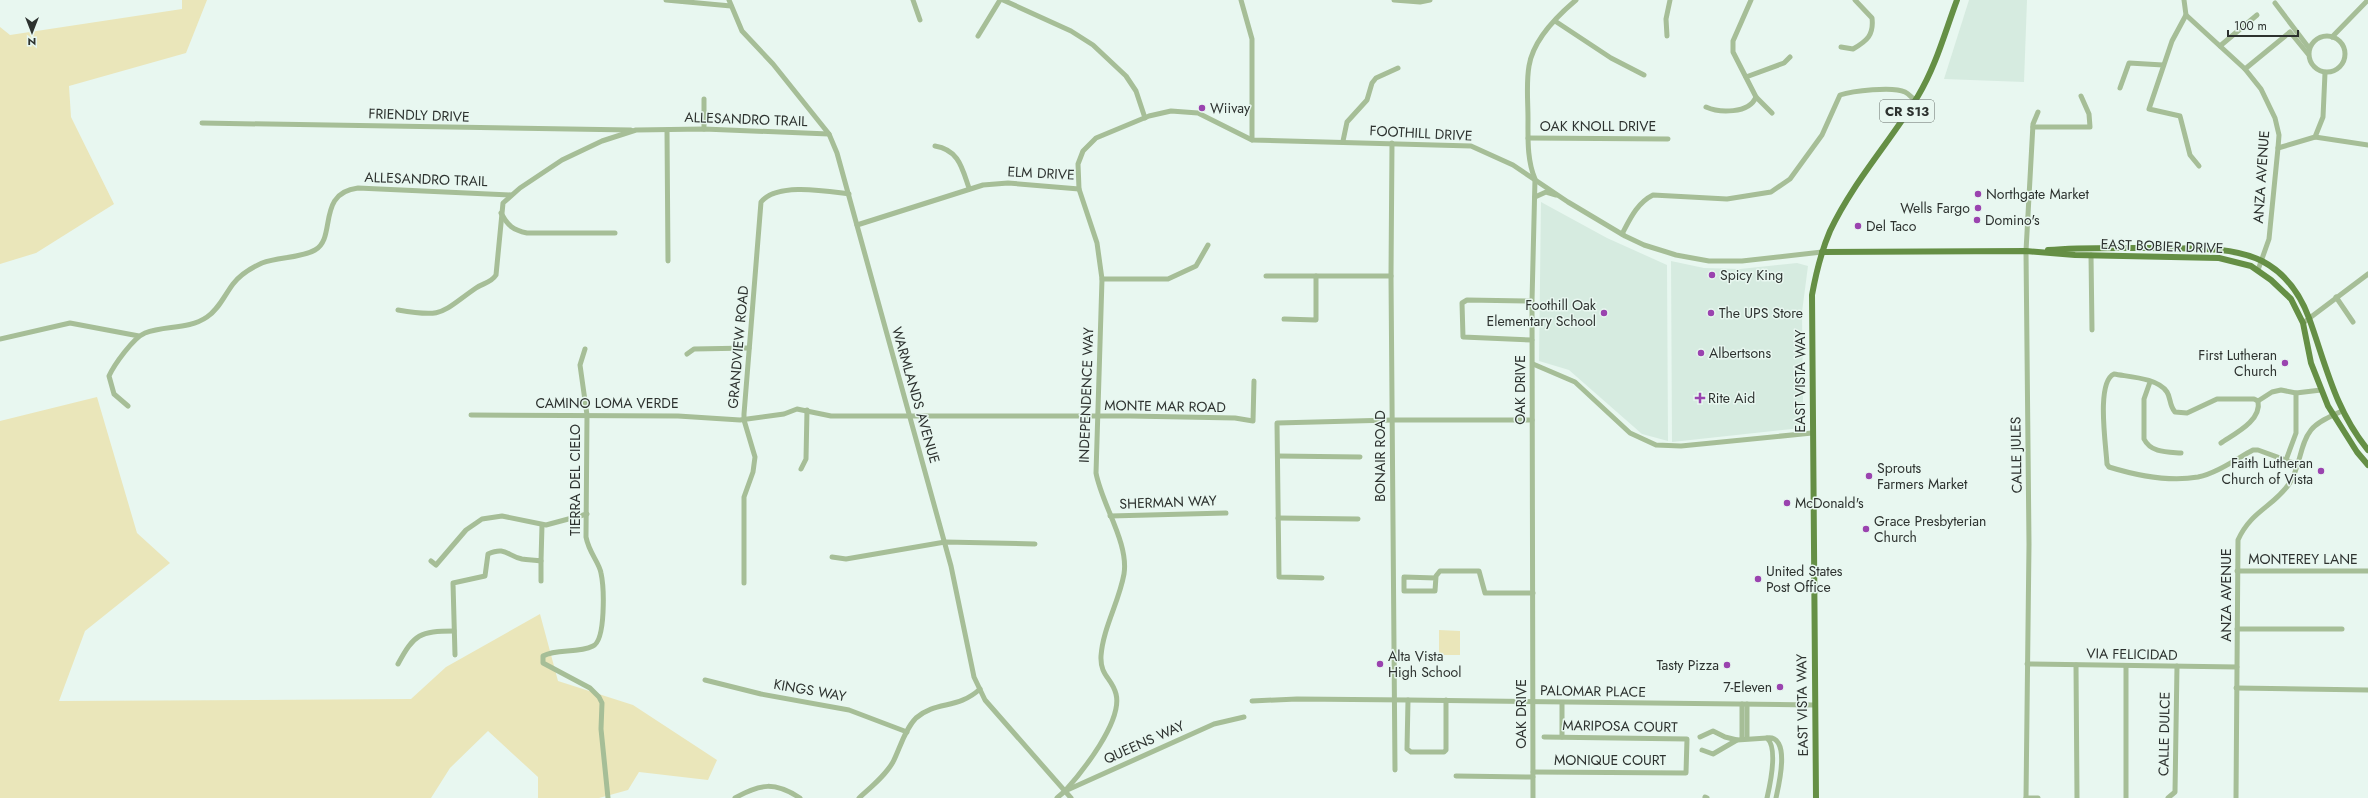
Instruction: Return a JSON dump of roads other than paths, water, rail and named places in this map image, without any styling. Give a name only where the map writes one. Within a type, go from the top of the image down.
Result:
[{"type":"main road","name":"EAST VISTA WAY","points":[[1816,798],[1811,308],[1818,265],[1830,231],[1846,200],[1915,100],[1935,62],[1957,0]]},
{"type":"main road","name":"EAST BOBIER DRIVE","points":[[1822,252],[2026,251],[2072,248],[2217,250],[2261,261],[2286,278],[2302,302],[2309,318],[2322,363],[2342,411],[2367,446]]},
{"type":"main road","name":"EAST BOBIER DRIVE","points":[[2026,251],[2091,255],[2219,258],[2236,261],[2258,270],[2291,299],[2303,323],[2311,363],[2321,390],[2333,416],[2368,466]]},
{"type":"street","points":[[666,0],[731,6]]},
{"type":"street","name":"WARMLANDS AVENUE","points":[[729,0],[742,31],[773,64],[828,134],[837,153],[945,542],[974,677],[985,700],[1071,798]]},
{"type":"street","points":[[913,0],[920,20]]},
{"type":"street","points":[[978,36],[1000,0]]},
{"type":"street","points":[[1003,0],[1071,31],[1093,45],[1126,76],[1136,91],[1145,118]]},
{"type":"street","points":[[1241,0],[1252,39],[1252,140]]},
{"type":"street","points":[[1394,0],[1420,2],[1430,0]]},
{"type":"street","name":"OAK DRIVE","points":[[1533,798],[1532,301],[1535,179],[1530,168],[1528,138],[1529,64],[1536,47],[1555,22],[1576,0]]},
{"type":"street","points":[[1667,36],[1666,18],[1670,0]]},
{"type":"street","points":[[1751,0],[1733,41],[1735,57],[1756,97],[1772,113]]},
{"type":"street","points":[[1841,47],[1853,49],[1870,38],[1872,33],[1872,18],[1855,0]]},
{"type":"street","points":[[2184,0],[2186,15],[2181,22],[2163,65],[2149,109],[2180,116],[2190,155],[2199,166]]},
{"type":"street","points":[[2332,37],[2368,0]]},
{"type":"street","points":[[2275,3],[2309,48]]},
{"type":"street","name":"ANZA AVENUE","points":[[2186,15],[2245,69],[2261,89],[2270,106],[2278,128],[2278,148],[2269,239],[2258,270]]},
{"type":"street","points":[[2220,46],[2257,15]]},
{"type":"street","points":[[1555,22],[1611,58],[1644,75]]},
{"type":"street","points":[[2245,69],[2290,32],[2308,54],[2315,69],[2325,73],[2337,70],[2344,60],[2344,49],[2338,39],[2327,36],[2316,39],[2309,48],[2308,54]]},
{"type":"street","points":[[1746,77],[1784,63],[1790,57]]},
{"type":"street","points":[[2120,88],[2129,63],[2163,65]]},
{"type":"street","points":[[1343,141],[1347,122],[1367,100],[1372,83],[1376,78],[1398,68]]},
{"type":"street","points":[[2315,137],[2323,117],[2325,73]]},
{"type":"street","points":[[1622,234],[1635,210],[1644,199],[1653,195],[1727,199],[1771,192],[1790,179],[1822,135],[1840,95],[1849,92],[1892,90],[1905,92],[1915,100]]},
{"type":"street","points":[[2033,127],[2090,127],[2089,114],[2081,96]]},
{"type":"street","points":[[1706,107],[1715,111],[1729,112],[1752,103],[1756,97]]},
{"type":"street","points":[[704,99],[704,129]]},
{"type":"street","name":"ELM DRIVE","points":[[857,224],[969,188],[1000,183],[1080,189],[1078,164],[1083,151],[1091,142],[1145,118],[1171,111],[1198,112],[1252,140]]},
{"type":"street","name":"CALLE JULES","points":[[2026,798],[2029,544],[2026,251],[2033,127],[2038,112]]},
{"type":"street","name":"FRIENDLY DRIVE","points":[[202,123],[636,130]]},
{"type":"street","name":"ALLESANDRO TRAIL","points":[[139,336],[146,332],[176,328],[205,319],[215,312],[234,283],[243,274],[277,258],[315,251],[324,238],[333,204],[339,194],[350,189],[511,195],[562,160],[602,141],[636,130],[704,129],[828,134]]},
{"type":"street","points":[[666,130],[668,261]]},
{"type":"street","points":[[2278,148],[2315,137],[2368,144]]},
{"type":"street","name":"OAK KNOLL DRIVE","points":[[1528,138],[1668,139]]},
{"type":"street","name":"FOOTHILL DRIVE","points":[[1252,140],[1343,141],[1471,146],[1500,158],[1622,234],[1644,245],[1676,255],[1710,261],[1760,261],[1822,252]]},
{"type":"street","name":"BONAIR ROAD","points":[[1392,143],[1391,276],[1395,770]]},
{"type":"street","points":[[935,146],[947,149],[959,160],[969,188]]},
{"type":"street","name":"INDEPENDENCE WAY","points":[[1065,791],[1096,752],[1117,704],[1116,694],[1100,666],[1101,652],[1124,574],[1124,554],[1099,490],[1096,473],[1102,280],[1097,243],[1080,189]]},
{"type":"street","name":"GRANDVIEW ROAD","points":[[744,583],[744,498],[745,489],[753,472],[755,457],[744,420],[761,202],[771,193],[782,191],[826,191],[849,194]]},
{"type":"street","points":[[1535,197],[1546,192],[1561,196]]},
{"type":"street","points":[[398,310],[424,315],[439,313],[461,301],[477,288],[492,280],[496,275],[500,213],[503,203],[511,195]]},
{"type":"street","points":[[500,213],[508,225],[515,230],[527,233],[615,233]]},
{"type":"street","points":[[1102,280],[1168,279],[1196,266],[1208,245]]},
{"type":"street","points":[[2091,255],[2092,330]]},
{"type":"street","points":[[2303,323],[2368,274]]},
{"type":"street","points":[[1266,276],[1391,276]]},
{"type":"street","points":[[1284,319],[1316,320],[1316,276]]},
{"type":"street","points":[[2336,297],[2353,322]]},
{"type":"street","points":[[1532,301],[1468,300],[1462,303],[1463,337],[1532,340]]},
{"type":"street","points":[[0,339],[70,323],[139,336],[113,367],[109,376],[114,394],[128,406]]},
{"type":"street","points":[[687,354],[694,349],[749,348]]},
{"type":"street","name":"TIERRA DEL CIELO","points":[[585,349],[580,365],[588,415],[588,514],[586,537],[588,548],[601,572],[602,618],[600,638],[594,646],[580,651],[548,653],[543,656],[543,663],[590,688],[599,697],[602,703],[601,729],[608,797]]},
{"type":"street","points":[[1533,364],[1575,382],[1630,433],[1656,445],[1681,446],[1812,433]]},
{"type":"street","points":[[2258,401],[2254,399],[2217,399],[2191,412],[2175,412],[2169,404],[2168,393],[2160,384],[2114,374],[2107,380],[2103,407],[2109,467],[2129,473],[2180,478],[2208,474],[2253,450],[2258,450],[2299,465]]},
{"type":"street","name":"MONTE MAR ROAD","points":[[744,420],[784,414],[797,409],[831,416],[1235,418],[1253,421],[1254,381]]},
{"type":"street","points":[[2150,382],[2144,399],[2144,439],[2152,448],[2159,451],[2181,453]]},
{"type":"street","points":[[2258,401],[2272,392],[2281,390],[2296,393],[2321,390]]},
{"type":"street","points":[[2286,460],[2296,433],[2296,393]]},
{"type":"street","points":[[2221,443],[2253,419],[2259,409],[2258,401]]},
{"type":"street","points":[[801,469],[806,460],[807,410]]},
{"type":"street","name":"ANZA AVENUE","points":[[2236,798],[2238,540],[2244,526],[2253,516],[2284,491],[2299,465],[2305,440],[2310,430],[2315,425],[2342,411]]},
{"type":"street","name":"CAMINO LOMA VERDE","points":[[471,415],[708,416],[744,420]]},
{"type":"street","points":[[1322,578],[1279,578],[1277,423],[1392,420],[1532,420]]},
{"type":"street","points":[[1278,456],[1360,457]]},
{"type":"street","name":"SHERMAN WAY","points":[[1110,516],[1226,512]]},
{"type":"street","points":[[431,561],[436,565],[466,530],[482,519],[502,516],[542,525],[588,514]]},
{"type":"street","points":[[1278,518],[1358,519]]},
{"type":"street","points":[[541,581],[542,525]]},
{"type":"street","points":[[832,557],[846,559],[945,542],[1035,544]]},
{"type":"street","points":[[455,655],[453,583],[485,576],[488,554],[497,551],[508,551],[520,559],[541,561]]},
{"type":"street","points":[[1436,578],[1404,577],[1404,591],[1435,591],[1436,578],[1440,571],[1479,571],[1485,593],[1533,593]]},
{"type":"street","name":"MONTEREY LANE","points":[[2237,571],[2368,571]]},
{"type":"street","points":[[2237,629],[2342,629]]},
{"type":"street","points":[[398,664],[409,644],[418,636],[430,631],[454,631]]},
{"type":"street","name":"VIA FELICIDAD","points":[[2027,664],[2237,667]]},
{"type":"street","points":[[2076,665],[2077,798]]},
{"type":"street","points":[[2126,666],[2126,798]]},
{"type":"street","name":"CALLE DULCE","points":[[2168,798],[2175,792],[2177,666]]},
{"type":"street","name":"KINGS WAY","points":[[705,680],[761,694],[849,710],[907,732]]},
{"type":"street","points":[[2236,688],[2368,690]]},
{"type":"street","points":[[859,798],[892,763],[912,723],[926,711],[937,707],[959,704],[971,697],[980,689]]},
{"type":"street","name":"PALOMAR PLACE","points":[[1252,701],[1297,699],[1446,700],[1562,703],[1814,705]]},
{"type":"street","points":[[1408,700],[1407,749],[1411,752],[1444,752],[1446,750],[1446,700]]},
{"type":"street","points":[[1562,703],[1562,737]]},
{"type":"street","points":[[1742,739],[1744,704]]},
{"type":"street","name":"QUEENS WAY","points":[[1057,798],[1065,791],[1214,724],[1244,717]]},
{"type":"street","points":[[1700,737],[1713,731],[1729,739],[1776,739],[1781,747],[1781,776],[1776,798]]},
{"type":"street","name":"MARIPOSA COURT","points":[[1544,737],[1687,739],[1686,773]]},
{"type":"street","points":[[1767,738],[1772,747],[1771,777],[1767,798]]},
{"type":"street","points":[[1702,750],[1713,754],[1742,739]]},
{"type":"street","name":"MONIQUE COURT","points":[[1456,776],[1686,773]]},
{"type":"street","points":[[735,798],[758,787],[770,785],[776,786],[800,798]]},
{"type":"street","points":[[2026,798],[2038,798]]},
{"type":"place","name":"Wiivay","points":[[1202,108]]},
{"type":"place","name":"Northgate Market","points":[[1978,194]]},
{"type":"place","name":"Wells Fargo","points":[[1978,208]]},
{"type":"place","name":"Domino's","points":[[1977,220]]},
{"type":"place","name":"Del Taco","points":[[1858,226]]},
{"type":"place","name":"Spicy King","points":[[1712,275]]},
{"type":"place","name":"Foothill Oak Elementary School","points":[[1604,313]]},
{"type":"place","name":"The UPS Store","points":[[1711,313]]},
{"type":"place","name":"Albertsons","points":[[1701,353]]},
{"type":"place","name":"First Lutheran Church","points":[[2285,363]]},
{"type":"place","name":"Rite Aid","points":[[1700,398]]},
{"type":"place","name":"Faith Lutheran Church of Vista","points":[[2321,471]]},
{"type":"place","name":"Sprouts Farmers Market","points":[[1869,476]]},
{"type":"place","name":"McDonald's","points":[[1787,503]]},
{"type":"place","name":"Grace Presbyterian Church","points":[[1866,529]]},
{"type":"place","name":"United States Post Office","points":[[1758,579]]},
{"type":"place","name":"Alta Vista High School","points":[[1380,664]]},
{"type":"place","name":"Tasty Pizza","points":[[1727,665]]},
{"type":"place","name":"7-Eleven","points":[[1780,687]]}]
